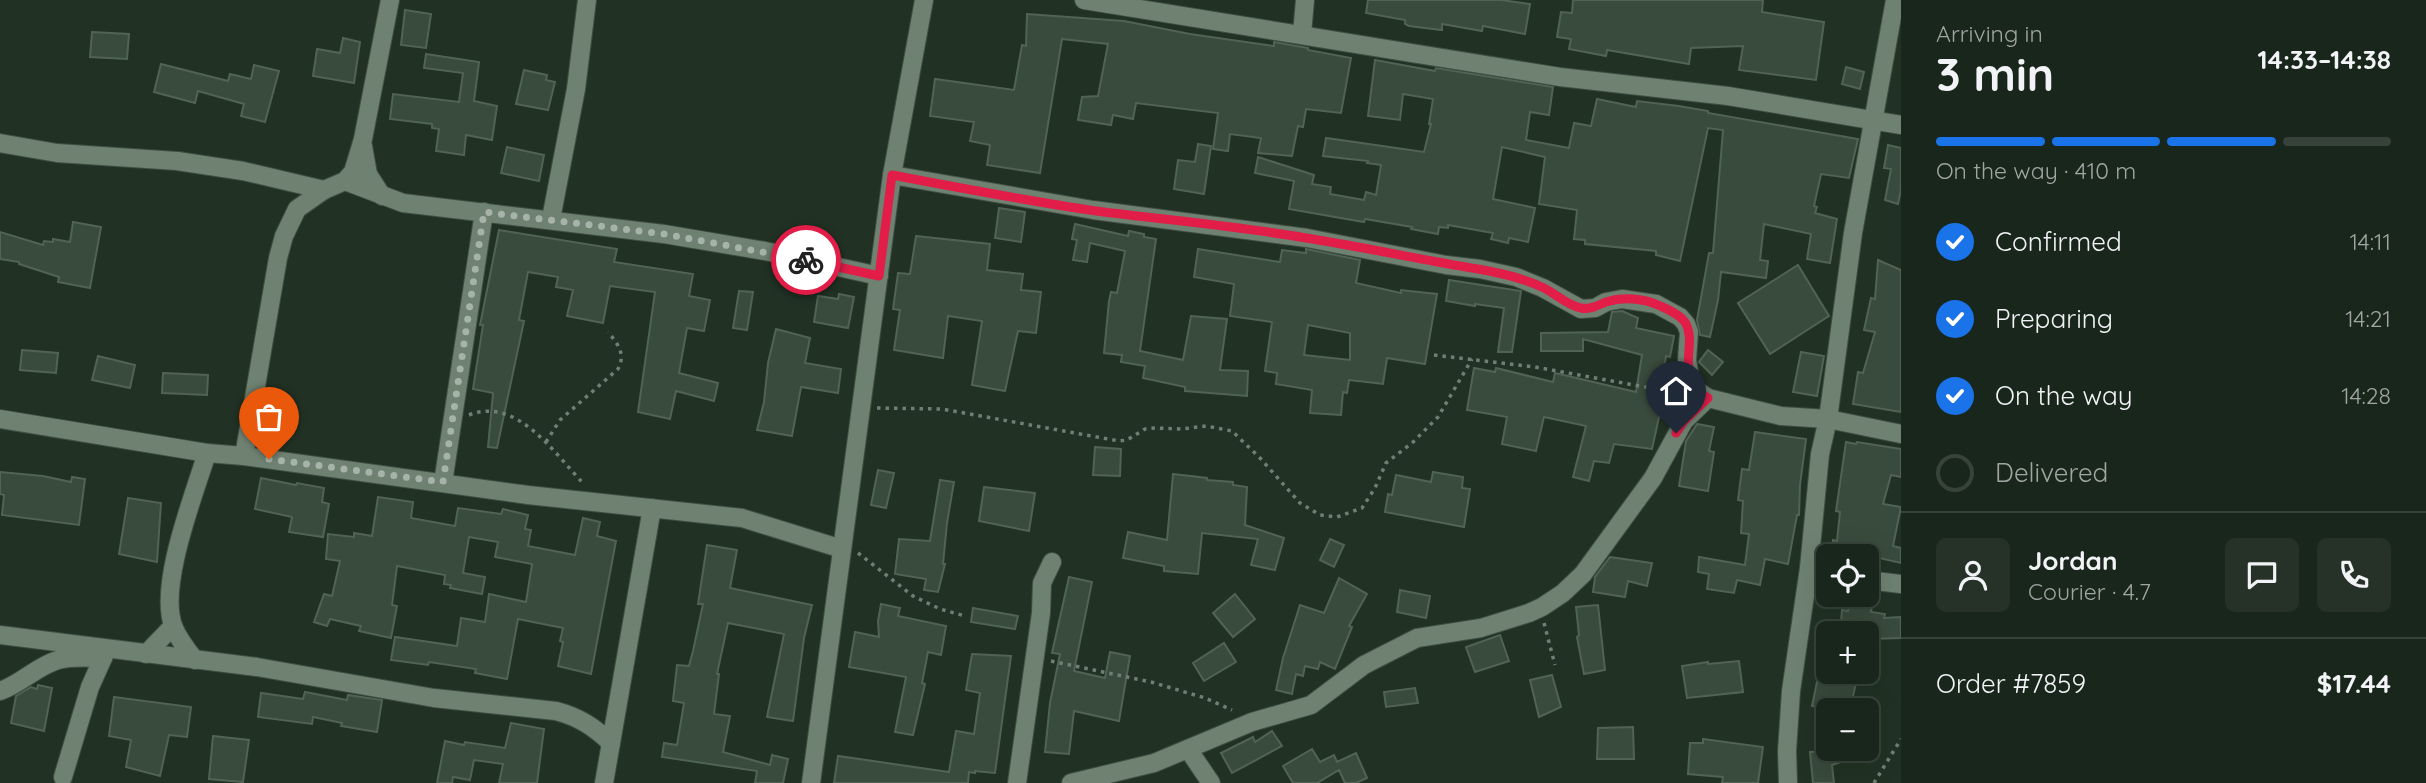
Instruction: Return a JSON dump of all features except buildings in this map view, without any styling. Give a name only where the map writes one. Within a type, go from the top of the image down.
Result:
[{"type":"street","points":[[244,456],[284,236],[297,209],[324,190],[345,181],[353,172],[363,139],[390,0]]},
{"type":"street","points":[[551,219],[576,89],[587,0]]},
{"type":"street","points":[[811,783],[892,175],[924,0]]},
{"type":"street","points":[[1084,0],[1142,4],[1560,77],[1728,96],[1901,125]]},
{"type":"street","points":[[1302,34],[1305,0]]},
{"type":"street","points":[[1788,783],[1791,691],[1809,568],[1820,454],[1828,419],[1853,233],[1895,0]]},
{"type":"street","points":[[363,139],[368,174],[382,196]]},
{"type":"street","points":[[0,143],[57,153],[177,161],[243,171],[324,190]]},
{"type":"street","points":[[892,175],[1093,210],[1307,238],[1480,269],[1516,277],[1543,288],[1580,309],[1595,308],[1606,302],[1622,299],[1656,304],[1680,317],[1686,324],[1689,332],[1687,360],[1690,379],[1705,397],[1781,416],[1828,419],[1901,434]]},
{"type":"street","points":[[345,181],[382,196],[418,205],[664,234],[765,251],[879,276]]},
{"type":"street","points":[[443,482],[461,379],[484,212]]},
{"type":"street","points":[[1071,783],[1126,771],[1252,722],[1311,705],[1364,665],[1417,638],[1481,628],[1542,607],[1563,593],[1583,574],[1653,478],[1684,421],[1705,397]]},
{"type":"street","points":[[0,419],[207,453],[528,495],[742,518],[842,549]]},
{"type":"street","points":[[195,660],[182,644],[173,626],[169,603],[171,578],[207,453]]},
{"type":"street","points":[[604,783],[652,508]]},
{"type":"street","points":[[1017,783],[1041,613],[1042,583],[1052,562]]},
{"type":"street","points":[[1809,568],[1816,570]]},
{"type":"street","points":[[1879,581],[1901,584]]},
{"type":"street","points":[[146,654],[173,626]]},
{"type":"street","points":[[0,635],[105,653],[146,654],[257,667],[434,698],[556,711],[574,715],[593,726],[611,743]]},
{"type":"street","points":[[0,691],[56,661],[105,653]]},
{"type":"street","points":[[63,777],[82,712],[105,653]]},
{"type":"street","points":[[1188,749],[1211,783]]},
{"type":"path","points":[[546,442],[560,420],[618,369],[622,353],[608,331]]},
{"type":"path","points":[[1434,355],[1535,367],[1705,397]]},
{"type":"path","points":[[861,407],[942,409],[1119,441],[1127,440],[1145,429],[1219,427],[1232,431],[1247,445],[1300,503],[1320,515],[1337,517],[1362,508],[1386,463],[1412,443],[1438,417],[1472,359]]},
{"type":"path","points":[[451,426],[468,415],[493,409],[518,420],[546,442],[583,483],[595,502]]},
{"type":"path","points":[[842,549],[860,554],[919,600],[965,616]]},
{"type":"path","points":[[1542,607],[1555,665]]},
{"type":"path","points":[[1034,658],[1151,682],[1193,694],[1252,722]]},
{"type":"path","points":[[1874,783],[1901,739]]},
{"type":"way so far","points":[[269,459],[443,482],[461,379],[484,212],[664,234],[806,260]]},
{"type":"route","points":[[806,260],[879,276],[892,175],[1093,210],[1307,238],[1480,269],[1516,277],[1543,288],[1580,309],[1595,308],[1606,302],[1622,299],[1641,300],[1670,311],[1686,324],[1689,332],[1687,360],[1690,379],[1695,389],[1708,398],[1684,421],[1676,433]]}]
